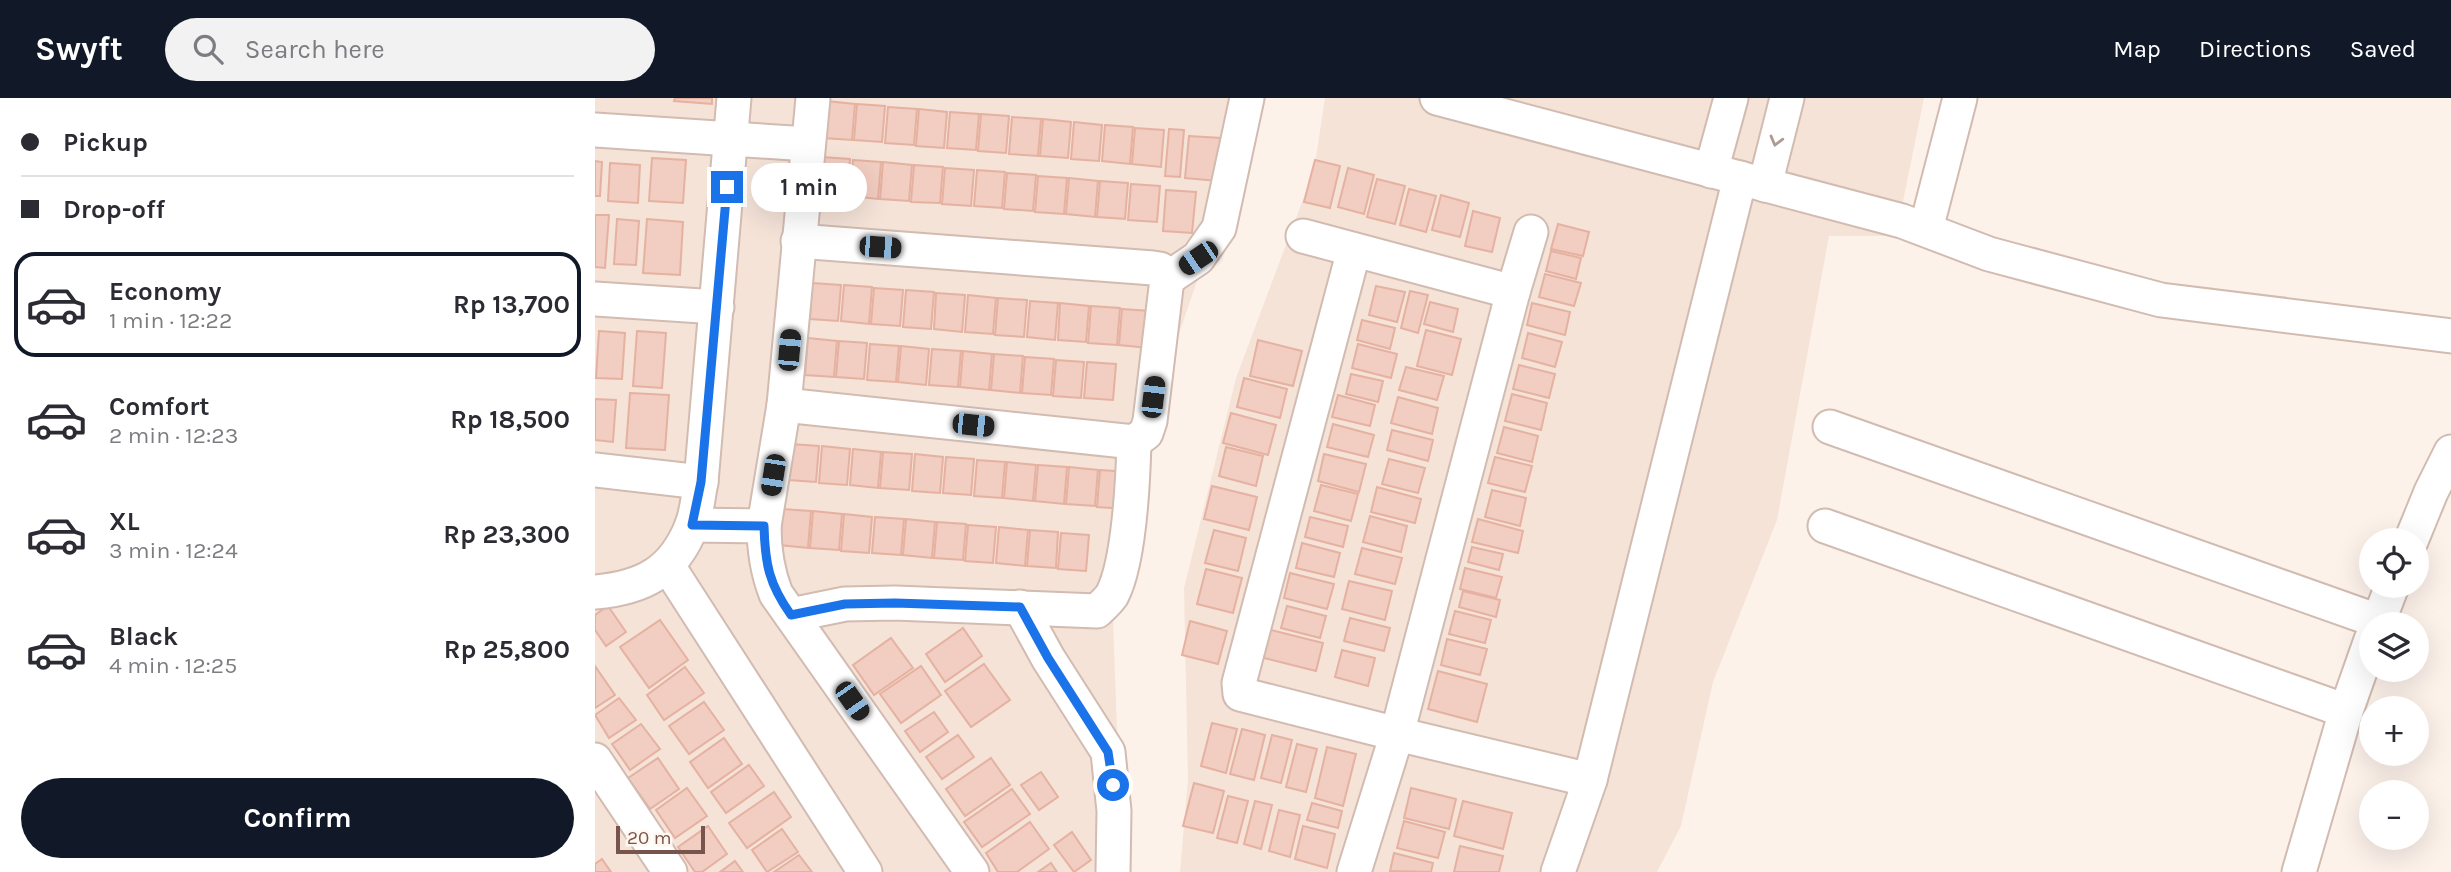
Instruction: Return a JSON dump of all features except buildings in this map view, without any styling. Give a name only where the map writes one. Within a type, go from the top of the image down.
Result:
[{"type":"street","points":[[595,592],[647,580],[669,566],[692,525],[701,482],[734,98]]},
{"type":"street","points":[[813,98],[784,405],[764,526],[764,554],[776,594],[972,872]]},
{"type":"street","points":[[1167,279],[1198,258],[1219,228],[1247,98]]},
{"type":"street","points":[[1437,98],[1926,229],[1989,254],[2161,300],[2451,336]]},
{"type":"street","points":[[1731,98],[1738,178]]},
{"type":"street","points":[[1558,872],[1591,780],[1738,178],[1787,98]]},
{"type":"street","points":[[1926,229],[1960,98]]},
{"type":"street","points":[[595,130],[808,144]]},
{"type":"street","points":[[1353,872],[1397,734],[1531,232]]},
{"type":"street","points":[[1303,236],[1513,292]]},
{"type":"street","points":[[784,405],[1134,442],[1142,439],[1150,421],[1167,279],[1160,269],[1153,268],[798,241]]},
{"type":"street","points":[[1354,250],[1239,690],[1243,696],[1591,780]]},
{"type":"street","points":[[595,299],[717,307]]},
{"type":"street","points":[[1830,427],[2359,622]]},
{"type":"street","points":[[791,615],[845,604],[895,603],[1097,611],[1107,602],[1121,573],[1133,478],[1134,442]]},
{"type":"street","points":[[2416,528],[2451,452]]},
{"type":"street","points":[[595,470],[701,482]]},
{"type":"street","points":[[692,525],[764,526]]},
{"type":"street","points":[[1825,526],[2346,711]]},
{"type":"street","points":[[669,566],[865,872]]},
{"type":"street","points":[[1020,607],[1048,658],[1108,752],[1114,811],[1113,872]]},
{"type":"street","points":[[2299,872],[2359,674]]},
{"type":"street","points":[[595,760],[670,872]]},
{"type":"shaded area","points":[[595,98],[1254,98],[1254,115],[1159,392],[1113,619],[1118,756],[1097,872],[595,872]]},
{"type":"shaded area","points":[[1325,98],[1924,98],[1896,236],[1829,236],[1777,520],[1713,682],[1681,826],[1657,872],[1180,872],[1188,779],[1184,588],[1236,378],[1314,170]]},
{"type":"route","points":[[727,187],[701,482],[692,525],[764,526],[764,554],[769,577],[776,594],[791,615],[845,604],[1020,607],[1048,658],[1108,752],[1113,785]]}]
